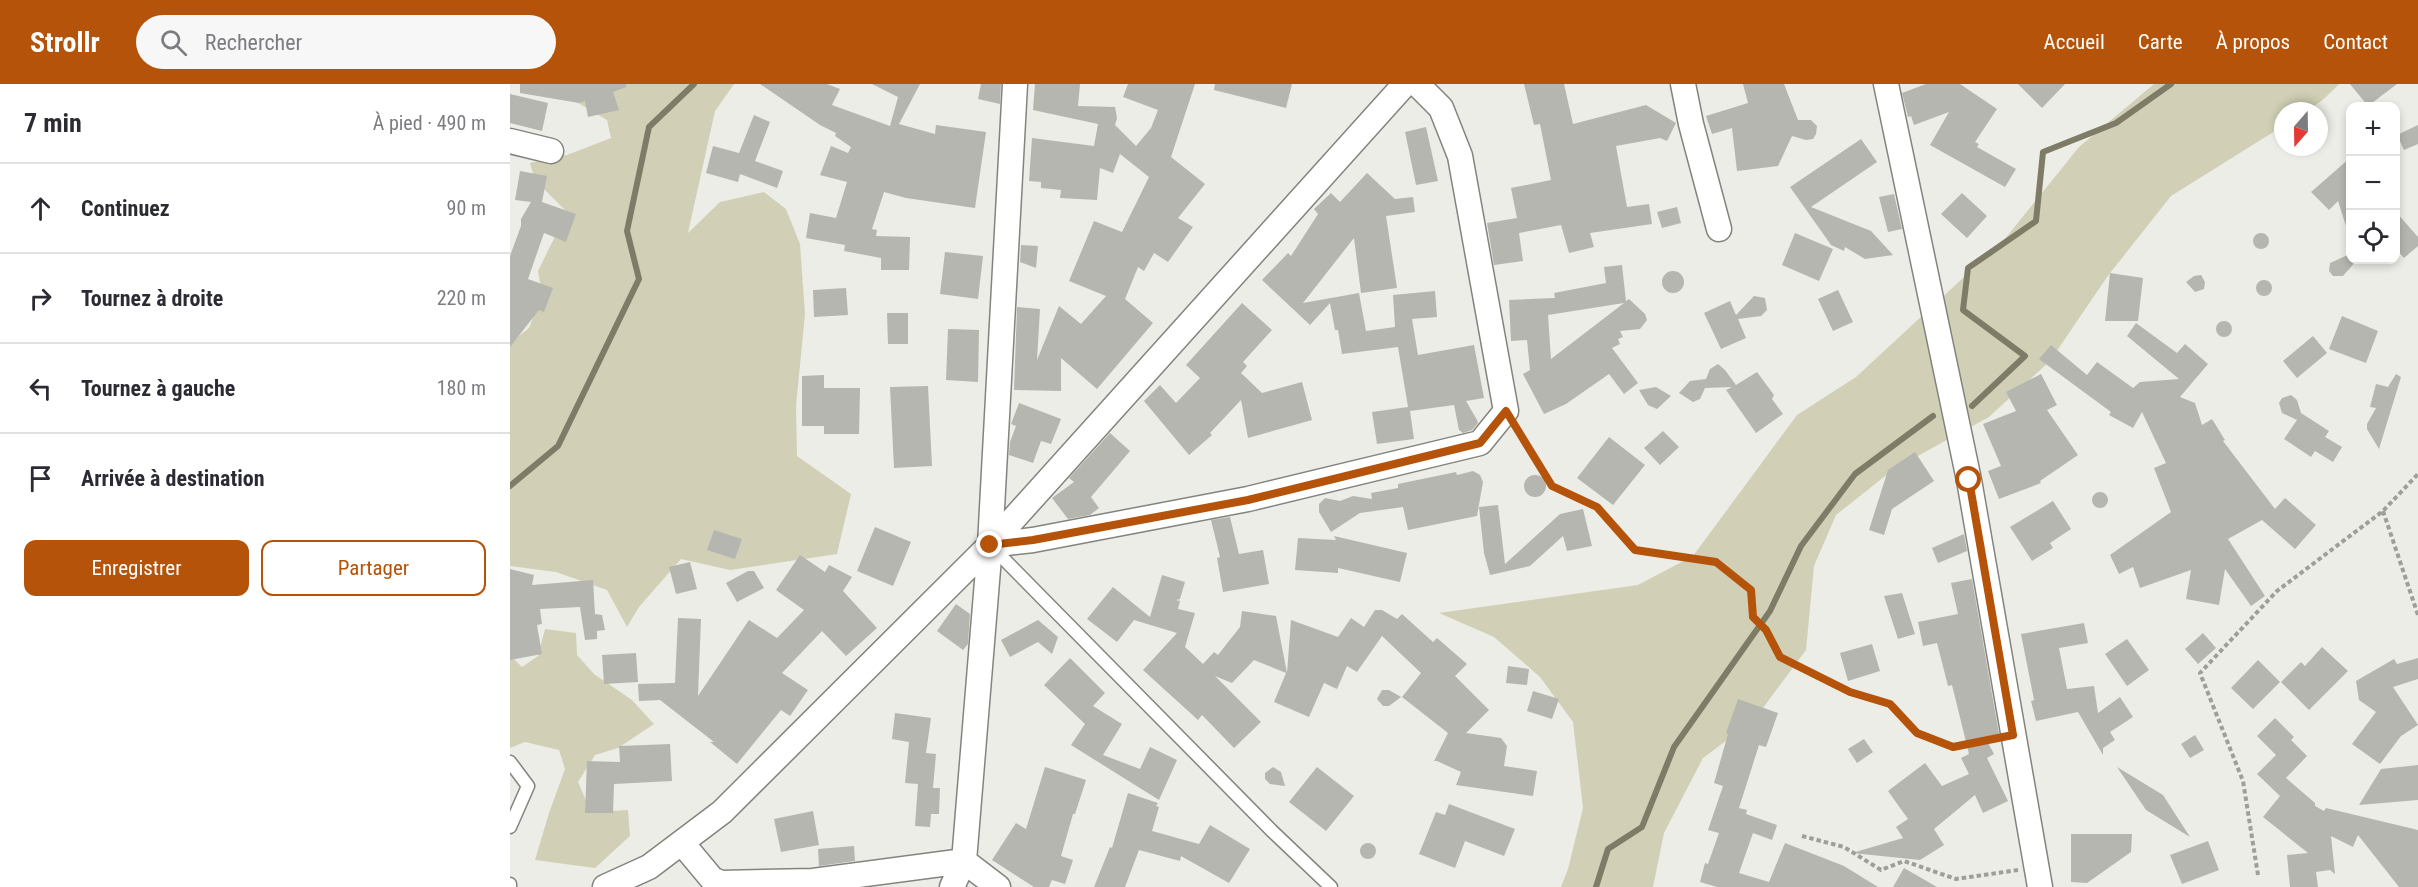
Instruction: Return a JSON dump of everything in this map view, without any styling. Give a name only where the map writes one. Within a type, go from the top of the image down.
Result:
[{"type":"street","points":[[952,887],[964,861],[990,545],[1015,84]]},
{"type":"street","points":[[605,887],[650,867],[722,812],[990,545],[1405,84]]},
{"type":"street","points":[[990,545],[1033,540],[1248,500],[1480,443],[1506,411],[1460,156],[1441,108],[1417,84]]},
{"type":"street","points":[[1683,84],[1691,124],[1719,229]]},
{"type":"street","points":[[1886,84],[1969,480],[2038,877]]},
{"type":"street","points":[[510,141],[550,151]]},
{"type":"street","points":[[682,843],[712,879],[721,883],[813,881],[964,861],[998,887]]},
{"type":"lane","points":[[990,545],[1272,831],[1331,887]]},
{"type":"lane","points":[[510,762],[528,786],[510,827]]},
{"type":"path","points":[[1506,411],[1552,486],[1597,507],[1635,550],[1716,562],[1751,590],[1753,617],[1766,630],[1780,657],[1850,692],[1890,704],[1917,733],[1953,747],[2013,735]]},
{"type":"path","points":[[2258,875],[2243,781],[2200,673],[2277,591],[2383,511],[2418,474]]},
{"type":"path","points":[[2383,511],[2418,615]]},
{"type":"path","points":[[1802,836],[1844,847],[1881,870],[1904,861],[1956,879],[2038,877]]},
{"type":"green space","points":[[546,84],[734,84],[715,111],[688,233],[720,202],[764,192],[786,209],[800,244],[805,314],[796,406],[797,456],[851,494],[837,554],[730,570],[681,559],[639,607],[627,627],[607,590],[556,572],[510,566],[510,343],[529,328],[542,295],[538,271],[567,212],[535,180],[530,163],[567,155],[611,138],[607,120]]},
{"type":"green space","points":[[2154,84],[2339,84],[2319,102],[2274,102],[2274,132],[2171,196],[2107,277],[2050,361],[1989,417],[1894,469],[1836,515],[1814,566],[1806,650],[1754,720],[1703,758],[1664,833],[1653,887],[1561,887],[1568,869],[1583,808],[1573,722],[1540,677],[1494,637],[1439,613],[1638,585],[1693,556],[1797,415],[1856,377],[2004,240],[2079,147]]},
{"type":"green space","points":[[545,629],[576,633],[577,655],[594,674],[632,700],[654,724],[618,748],[595,755],[578,782],[591,812],[628,810],[630,836],[595,868],[535,860],[565,769],[559,750],[525,742],[510,748],[510,655],[522,667],[538,656]]},
{"type":"building","points":[[520,84],[626,84],[626,87],[613,92],[619,110],[588,117],[585,101],[579,103],[520,93]]},
{"type":"building","points":[[760,84],[827,84],[840,89],[832,105],[890,126],[898,97],[872,84],[920,84],[899,124],[935,134],[936,125],[986,132],[975,208],[906,198],[884,192],[872,229],[877,230],[876,236],[910,237],[909,270],[881,270],[881,258],[844,251],[845,245],[806,238],[810,213],[836,218],[847,182],[820,175],[831,146],[848,153],[851,147],[835,136],[836,133],[820,125]]},
{"type":"building","points":[[981,84],[1001,84],[1000,104],[978,99]]},
{"type":"building","points":[[1035,84],[1080,84],[1078,106],[1115,107],[1117,118],[1115,125],[1136,146],[1151,128],[1158,110],[1123,97],[1128,84],[1195,84],[1171,157],[1205,184],[1178,218],[1193,227],[1168,262],[1154,253],[1144,271],[1138,267],[1125,299],[1153,323],[1097,389],[1061,358],[1061,391],[1014,390],[1017,307],[1040,309],[1037,360],[1059,306],[1081,324],[1106,296],[1069,281],[1094,221],[1122,232],[1149,177],[1120,154],[1113,173],[1100,168],[1097,200],[1060,198],[1061,190],[1041,188],[1041,182],[1029,181],[1032,138],[1094,146],[1098,124],[1033,110]]},
{"type":"building","points":[[1215,84],[1292,84],[1286,108],[1214,90]]},
{"type":"building","points":[[1524,84],[1564,84],[1573,124],[1646,105],[1676,123],[1667,141],[1660,138],[1616,146],[1627,207],[1649,204],[1652,224],[1590,233],[1594,247],[1569,253],[1561,225],[1519,233],[1523,261],[1494,265],[1487,223],[1517,218],[1511,188],[1551,180],[1540,124],[1534,125]]},
{"type":"building","points":[[1743,84],[1784,84],[1798,120],[1811,120],[1817,126],[1813,139],[1806,140],[1792,136],[1778,166],[1737,171],[1732,128],[1712,134],[1706,116],[1748,103]]},
{"type":"building","points":[[1926,84],[1960,84],[1997,109],[1975,142],[1979,144],[1977,147],[2016,169],[2005,187],[1930,145],[1949,112],[1914,125],[1911,116],[1908,117],[1902,93]]},
{"type":"building","points":[[2018,84],[2065,84],[2042,108]]},
{"type":"building","points":[[2350,84],[2397,84],[2373,102],[2365,102]]},
{"type":"building","points":[[510,94],[548,103],[542,131],[510,123]]},
{"type":"building","points":[[754,115],[770,122],[755,161],[783,171],[777,188],[740,174],[738,182],[706,173],[713,146],[739,153]]},
{"type":"building","points":[[2418,125],[2418,144],[2404,150],[2400,141],[2400,134]]},
{"type":"building","points":[[1426,127],[1438,181],[1416,185],[1405,132]]},
{"type":"building","points":[[1861,139],[1877,162],[1811,207],[1871,231],[1893,255],[1865,259],[1845,247],[1844,251],[1831,245],[1790,187]]},
{"type":"building","points":[[2346,161],[2346,226],[2338,201],[2329,210],[2311,192]]},
{"type":"building","points":[[520,171],[547,176],[542,202],[576,214],[566,242],[544,233],[528,279],[553,288],[544,312],[539,310],[510,347],[510,256],[521,226],[521,219],[531,202],[515,200]]},
{"type":"building","points":[[1367,173],[1395,199],[1413,197],[1415,212],[1386,216],[1397,288],[1361,293],[1354,238],[1303,303],[1359,293],[1366,331],[1395,327],[1393,295],[1435,291],[1437,317],[1412,319],[1418,355],[1474,345],[1484,398],[1466,401],[1478,423],[1472,430],[1463,433],[1459,430],[1454,405],[1410,411],[1414,439],[1377,444],[1372,412],[1408,407],[1398,347],[1342,354],[1330,303],[1310,325],[1262,280],[1288,253],[1291,256],[1318,214],[1314,209],[1331,193],[1340,202]]},
{"type":"building","points":[[1962,193],[1987,216],[1967,238],[1941,214]]},
{"type":"building","points":[[1894,194],[1902,229],[1888,232],[1879,197]]},
{"type":"building","points":[[1677,207],[1681,223],[1662,228],[1657,212]]},
{"type":"building","points":[[2400,217],[2418,237],[2418,246],[2404,258],[2400,254]]},
{"type":"building","points":[[1795,233],[1833,249],[1819,281],[1782,265]]},
{"type":"building","points":[[2258,233],[2264,233],[2269,241],[2267,247],[2258,249],[2253,244],[2253,238]]},
{"type":"building","points":[[1021,245],[1038,246],[1036,268],[1020,262]]},
{"type":"building","points":[[945,252],[983,256],[978,299],[940,294]]},
{"type":"building","points":[[2346,256],[2346,264],[2354,264],[2343,276],[2333,276],[2329,271],[2330,263]]},
{"type":"building","points":[[1622,265],[1626,301],[1629,299],[1645,314],[1647,320],[1640,329],[1620,331],[1623,337],[1618,339],[1620,344],[1612,348],[1638,383],[1624,394],[1609,374],[1566,404],[1544,414],[1523,374],[1530,370],[1527,340],[1511,341],[1509,300],[1555,298],[1554,293],[1606,283],[1604,267]],"holes":[[[1624,303],[1551,359],[1548,315]]]},
{"type":"building","points":[[1673,271],[1683,278],[1684,282],[1677,292],[1673,293],[1663,286],[1662,282],[1669,272]]},
{"type":"building","points":[[2110,273],[2143,278],[2138,321],[2105,321]]},
{"type":"building","points":[[2201,275],[2205,282],[2204,289],[2195,292],[2186,282],[2194,276]]},
{"type":"building","points":[[2261,280],[2267,280],[2272,288],[2270,294],[2261,296],[2256,291],[2256,285]]},
{"type":"building","points":[[846,288],[848,315],[814,317],[813,290]]},
{"type":"building","points":[[1838,290],[1853,322],[1833,331],[1818,299]]},
{"type":"building","points":[[1754,296],[1765,298],[1767,310],[1761,316],[1738,319],[1746,338],[1721,349],[1704,313],[1730,301],[1736,315]]},
{"type":"building","points":[[1242,303],[1272,330],[1243,362],[1247,366],[1241,373],[1262,393],[1302,382],[1312,420],[1248,438],[1241,400],[1210,433],[1212,435],[1189,455],[1144,401],[1160,385],[1176,403],[1200,378],[1186,365]]},
{"type":"building","points":[[887,313],[908,313],[908,344],[888,344]]},
{"type":"building","points":[[2342,316],[2378,331],[2366,363],[2329,349]]},
{"type":"building","points":[[2224,321],[2230,323],[2232,329],[2230,335],[2224,337],[2218,335],[2216,329],[2218,323]]},
{"type":"building","points":[[2136,323],[2177,353],[2185,344],[2208,364],[2180,397],[2195,403],[2202,425],[2212,419],[2225,440],[2223,441],[2275,509],[2285,498],[2316,525],[2295,549],[2262,520],[2228,539],[2265,596],[2251,606],[2225,569],[2219,605],[2186,599],[2191,570],[2140,588],[2133,567],[2119,574],[2110,555],[2171,512],[2154,468],[2166,463],[2142,412],[2133,428],[2109,415],[2111,412],[2039,359],[2051,345],[2087,375],[2097,362],[2133,388],[2140,382],[2179,379],[2127,336]]},
{"type":"building","points":[[948,329],[979,330],[978,382],[946,380]]},
{"type":"building","points":[[2313,336],[2327,353],[2297,378],[2283,361]]},
{"type":"building","points":[[1718,364],[1736,385],[1757,372],[1774,395],[1772,399],[1783,414],[1756,433],[1726,390],[1732,387],[1705,388],[1700,399],[1693,402],[1679,393],[1690,381],[1706,379],[1710,369]]},
{"type":"building","points":[[2041,374],[2057,405],[2047,410],[2078,455],[2040,481],[2041,483],[1999,499],[1988,471],[2001,466],[1983,424],[2016,411],[2006,392]]},
{"type":"building","points":[[2396,374],[2401,377],[2379,449],[2367,429],[2367,424],[2376,408],[2370,407],[2376,384],[2388,387]]},
{"type":"building","points":[[824,375],[824,388],[860,388],[859,434],[824,434],[824,426],[802,426],[802,376]]},
{"type":"building","points":[[928,386],[932,466],[894,468],[890,387]]},
{"type":"building","points":[[1656,387],[1671,396],[1657,409],[1648,405],[1639,390]]},
{"type":"building","points":[[2291,395],[2297,400],[2301,413],[2329,431],[2325,437],[2342,447],[2333,462],[2315,451],[2311,457],[2284,439],[2297,420],[2282,413],[2279,403],[2282,398]]},
{"type":"building","points":[[1019,403],[1061,419],[1051,444],[1041,441],[1033,463],[1009,455],[1010,442],[1016,426],[1011,424]]},
{"type":"building","points":[[1663,431],[1679,447],[1660,465],[1644,448]]},
{"type":"building","points":[[1110,433],[1130,451],[1091,497],[1099,508],[1090,515],[1068,519],[1052,498],[1074,482],[1069,478]]},
{"type":"building","points":[[1609,437],[1645,465],[1613,505],[1577,478]]},
{"type":"building","points":[[1915,452],[1934,481],[1892,509],[1884,535],[1869,530],[1888,470]]},
{"type":"building","points":[[1473,471],[1480,475],[1483,482],[1477,516],[1408,530],[1403,507],[1360,513],[1331,532],[1319,512],[1319,504],[1325,498],[1340,501],[1353,496],[1372,499],[1371,493],[1398,488],[1398,484],[1456,472],[1457,475]]},
{"type":"building","points":[[1535,475],[1545,482],[1546,486],[1539,496],[1535,497],[1525,490],[1524,486],[1531,476]]},
{"type":"building","points":[[2100,492],[2106,494],[2108,500],[2106,506],[2100,508],[2094,506],[2092,500],[2094,494]]},
{"type":"building","points":[[2053,501],[2071,529],[2050,543],[2053,548],[2032,561],[2010,527]]},
{"type":"building","points":[[1498,505],[1505,564],[1560,514],[1583,509],[1592,546],[1567,551],[1563,536],[1530,566],[1490,575],[1484,553],[1479,507]]},
{"type":"building","points":[[1230,517],[1239,554],[1263,550],[1269,584],[1223,592],[1217,558],[1220,557],[1211,520]]},
{"type":"building","points":[[875,527],[911,542],[893,586],[857,571]]},
{"type":"building","points":[[714,530],[742,539],[735,559],[707,550]]},
{"type":"building","points":[[1964,534],[1967,551],[1938,563],[1932,548]]},
{"type":"building","points":[[1334,536],[1407,553],[1400,582],[1338,568],[1338,573],[1295,570],[1298,538],[1336,540]]},
{"type":"building","points":[[800,555],[825,572],[829,565],[852,577],[843,591],[877,628],[846,656],[822,631],[782,673],[808,690],[790,716],[781,710],[737,764],[710,742],[714,742],[660,700],[639,701],[638,684],[675,683],[678,618],[701,619],[698,696],[749,620],[777,638],[804,610],[776,590]]},
{"type":"building","points":[[690,562],[697,589],[676,594],[669,567]]},
{"type":"building","points":[[510,569],[534,575],[532,585],[593,580],[595,614],[602,615],[605,630],[597,631],[597,639],[585,640],[580,607],[540,609],[542,624],[537,625],[542,654],[510,660]]},
{"type":"building","points":[[748,571],[754,571],[764,588],[737,602],[726,583]]},
{"type":"building","points":[[1162,575],[1185,582],[1180,599],[1176,600],[1180,601],[1178,609],[1195,613],[1185,647],[1203,664],[1214,652],[1218,655],[1240,627],[1242,611],[1276,616],[1287,673],[1291,620],[1338,637],[1351,618],[1364,627],[1375,610],[1382,610],[1397,619],[1402,614],[1433,642],[1437,638],[1467,664],[1455,676],[1489,710],[1466,733],[1501,738],[1507,746],[1504,766],[1537,771],[1533,796],[1456,785],[1461,772],[1434,761],[1448,733],[1402,697],[1421,673],[1382,636],[1357,672],[1347,666],[1337,689],[1324,683],[1309,717],[1274,702],[1286,673],[1254,660],[1232,683],[1215,676],[1261,722],[1234,748],[1202,715],[1198,720],[1143,670],[1177,633],[1134,620],[1117,642],[1087,619],[1113,587],[1150,617]]},
{"type":"building","points":[[1972,579],[1999,734],[1985,737],[1994,754],[1987,758],[2008,801],[1983,813],[1975,795],[1934,829],[1944,845],[1920,860],[1852,853],[1903,838],[1896,827],[1908,819],[1888,791],[1925,763],[1942,786],[1969,774],[1961,758],[1969,754],[1952,685],[1948,686],[1937,643],[1923,646],[1918,622],[1958,614],[1951,583]]},
{"type":"building","points":[[1902,593],[1915,634],[1898,639],[1884,596]]},
{"type":"building","points":[[956,604],[970,614],[968,644],[963,650],[937,631]]},
{"type":"building","points":[[1038,620],[1058,637],[1052,654],[1038,642],[1010,657],[1001,640]]},
{"type":"building","points":[[2084,623],[2088,643],[2059,648],[2067,689],[2094,686],[2098,713],[2120,697],[2133,717],[2110,732],[2115,740],[2103,748],[2103,755],[2078,712],[2036,721],[2021,634]]},
{"type":"building","points":[[2203,633],[2216,648],[2198,664],[2185,649]]},
{"type":"building","points":[[2127,639],[2149,670],[2127,686],[2105,654]]},
{"type":"building","points":[[1872,644],[1880,671],[1848,681],[1840,653]]},
{"type":"building","points":[[2322,647],[2348,671],[2309,710],[2281,682],[2301,662],[2305,666]]},
{"type":"building","points":[[636,653],[638,682],[604,684],[602,655]]},
{"type":"building","points":[[1070,658],[1105,693],[1093,706],[1122,724],[1103,755],[1140,769],[1150,747],[1177,760],[1159,800],[1071,745],[1085,724],[1044,685]]},
{"type":"building","points":[[2418,658],[2418,679],[2393,687],[2418,725],[2401,736],[2380,764],[2352,744],[2376,712],[2359,700],[2356,681],[2394,659],[2397,664]]},
{"type":"building","points":[[2258,660],[2280,682],[2253,709],[2231,688]]},
{"type":"building","points":[[1508,666],[1529,669],[1527,685],[1506,683]]},
{"type":"building","points":[[1382,690],[1389,690],[1401,697],[1389,706],[1383,706],[1377,699]]},
{"type":"building","points":[[1533,691],[1559,699],[1552,719],[1527,711]]},
{"type":"building","points":[[1738,699],[1778,713],[1766,747],[1759,745],[1739,808],[1747,810],[1746,814],[1777,825],[1772,840],[1753,833],[1739,873],[1769,882],[1785,843],[1844,866],[1878,887],[1717,887],[1700,882],[1705,863],[1708,864],[1719,833],[1708,830],[1723,786],[1714,783],[1728,734],[1726,733]]},
{"type":"building","points":[[895,713],[931,718],[926,753],[936,754],[933,788],[940,788],[939,814],[931,814],[930,827],[915,826],[918,784],[905,783],[909,742],[892,739]]},
{"type":"building","points":[[2275,718],[2294,737],[2291,740],[2307,756],[2286,778],[2315,803],[2315,806],[2324,811],[2326,808],[2418,830],[2418,887],[2399,887],[2358,835],[2353,847],[2331,836],[2335,874],[2330,870],[2316,872],[2318,887],[2290,887],[2287,855],[2308,853],[2263,817],[2280,796],[2257,774],[2276,755],[2257,736]]},
{"type":"building","points":[[2195,735],[2204,750],[2190,758],[2181,744]]},
{"type":"building","points":[[1864,739],[1873,752],[1857,763],[1848,749]]},
{"type":"building","points":[[670,744],[672,781],[614,784],[613,813],[585,813],[587,761],[620,762],[619,746]]},
{"type":"building","points":[[2418,765],[2418,800],[2359,805],[2381,769]]},
{"type":"building","points":[[1045,767],[1086,780],[1061,856],[1073,860],[1065,884],[1052,880],[1049,887],[1034,887],[992,860],[1016,823],[1026,829]]},
{"type":"building","points":[[1273,767],[1281,772],[1285,786],[1270,784],[1265,779],[1265,773]]},
{"type":"building","points":[[1317,767],[1354,796],[1326,831],[1289,802]]},
{"type":"building","points":[[2117,767],[2163,795],[2190,837],[2146,810]]},
{"type":"building","points":[[1128,793],[1158,803],[1156,806],[1159,807],[1152,831],[1199,844],[1210,825],[1250,849],[1229,883],[1181,856],[1180,861],[1139,850],[1125,887],[1094,887],[1110,847],[1112,848]]},
{"type":"building","points":[[1449,804],[1515,829],[1504,856],[1465,841],[1455,868],[1419,854],[1436,812],[1445,815]]},
{"type":"building","points":[[813,811],[819,845],[781,852],[774,819]]},
{"type":"building","points":[[2071,834],[2132,834],[2131,852],[2087,883],[2071,882]]},
{"type":"building","points":[[2208,841],[2219,870],[2182,884],[2170,855]]},
{"type":"building","points":[[1365,843],[1371,843],[1376,851],[1374,857],[1365,859],[1360,854],[1360,848]]},
{"type":"building","points":[[854,846],[855,861],[819,866],[818,849]]},
{"type":"building","points":[[1904,868],[1937,887],[1893,887]]},
{"type":"waterway","points":[[510,486],[558,446],[639,279],[627,231],[649,127],[694,84]]},
{"type":"waterway","points":[[1972,406],[2025,356],[1963,310],[1968,268],[2036,221],[2043,152],[2116,123],[2171,84]]},
{"type":"waterway","points":[[1596,887],[1608,849],[1642,827],[1674,747],[1770,611],[1801,546],[1855,474],[1933,416]]},
{"type":"route","points":[[990,545],[1033,540],[1248,500],[1480,443],[1506,411],[1552,486],[1597,507],[1635,550],[1716,562],[1751,590],[1753,617],[1766,630],[1780,657],[1850,692],[1890,704],[1917,733],[1953,747],[2013,735],[1969,480]]}]
